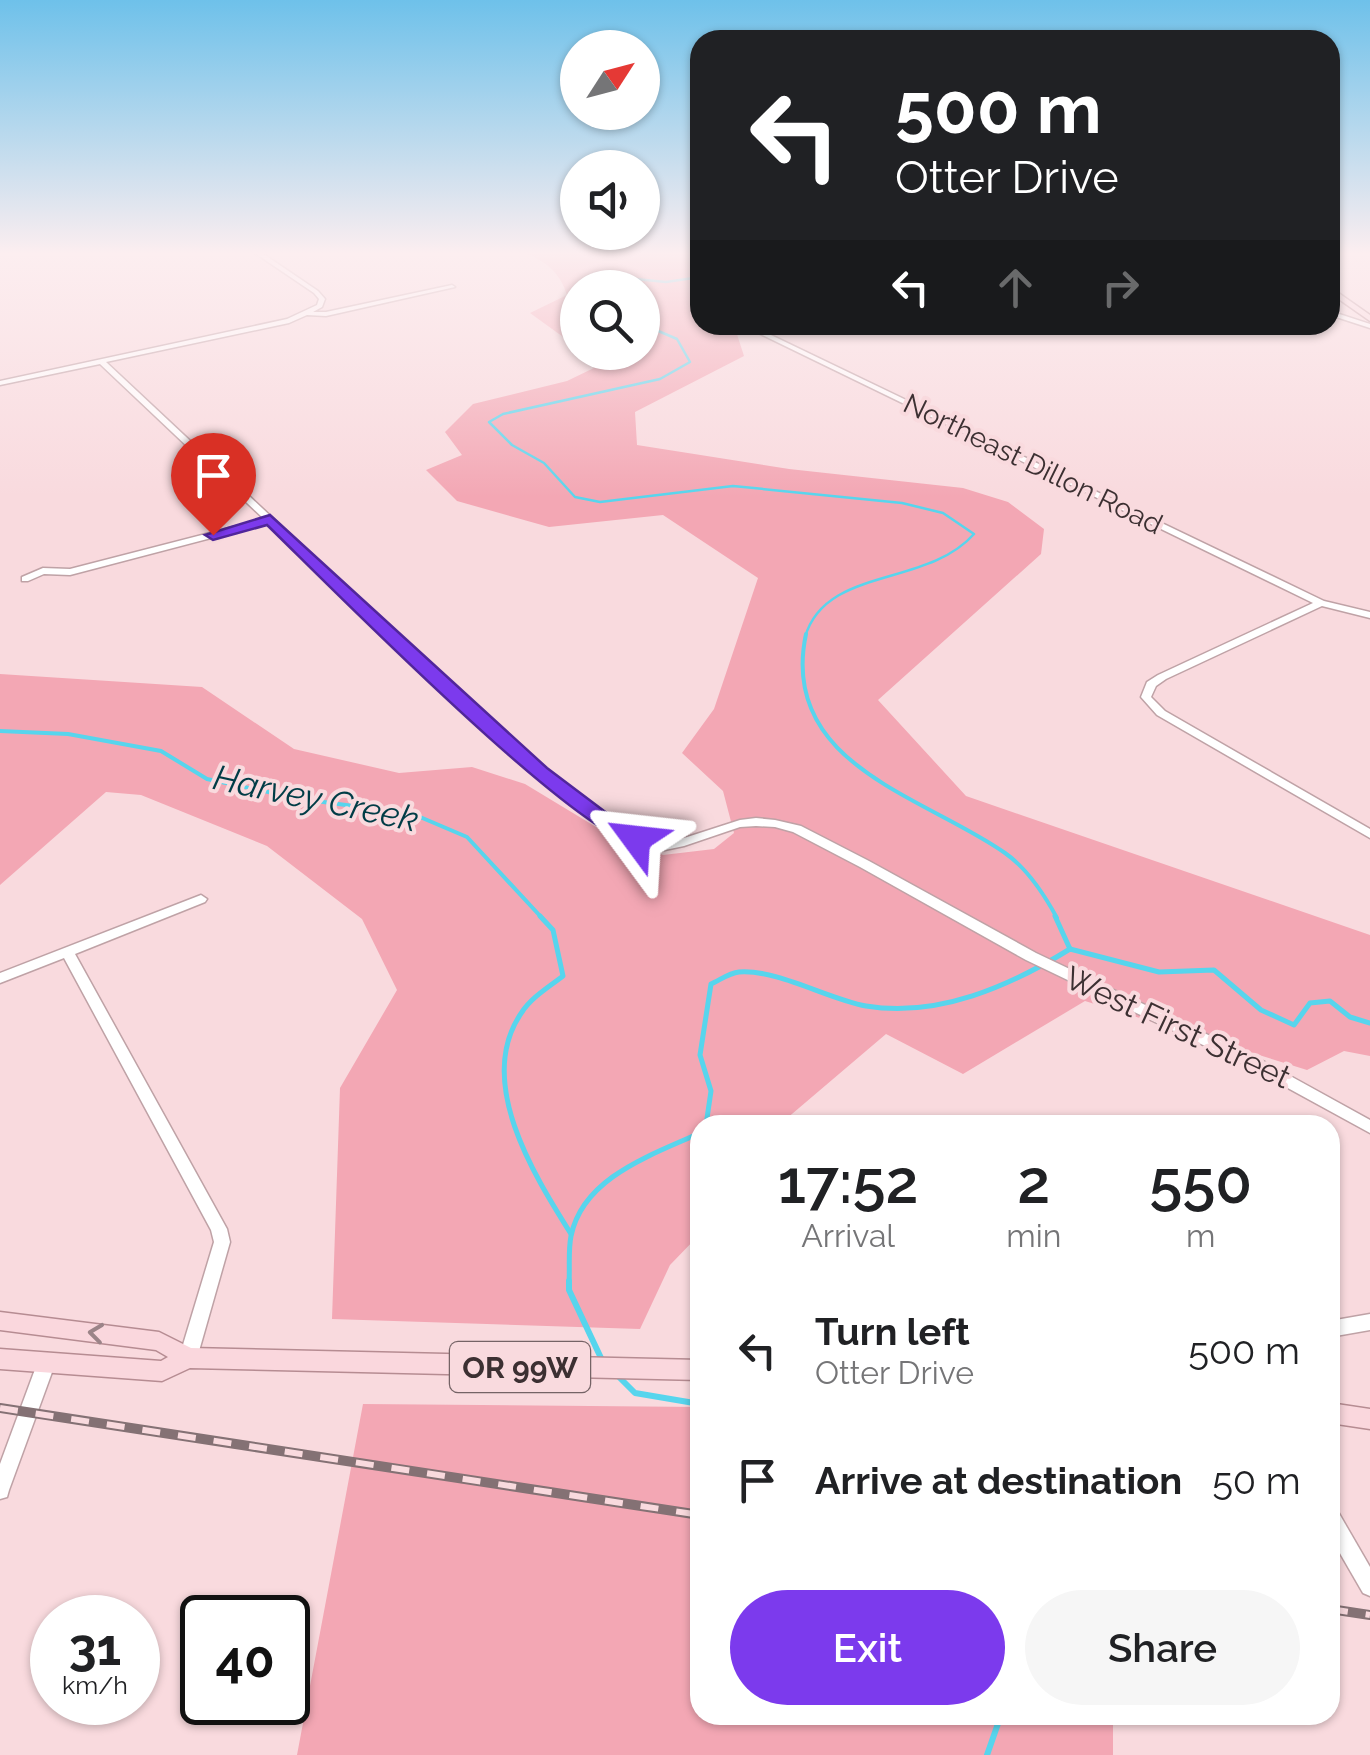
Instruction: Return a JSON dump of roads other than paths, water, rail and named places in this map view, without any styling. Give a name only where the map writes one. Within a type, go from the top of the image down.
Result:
[{"type":"main road","name":"OR 99W","points":[[0,1322],[160,1341],[188,1358]]},
{"type":"main road","name":"OR 99W","points":[[0,1359],[162,1370],[188,1358],[690,1370]]},
{"type":"main road","points":[[1340,1415],[1370,1420]]},
{"type":"street","points":[[0,382],[228,333]]},
{"type":"street","name":"Northeast Dillon Road","points":[[766,335],[1321,602],[1370,615]]},
{"type":"street","name":"West First Street","points":[[101,362],[539,772],[604,822],[660,847],[726,824],[756,820],[780,824],[815,838],[1104,993],[1237,1052],[1370,1127]]},
{"type":"street","points":[[25,580],[43,570],[70,572],[270,520]]},
{"type":"street","points":[[1321,602],[1162,677],[1149,687],[1146,697],[1161,713],[1370,834]]},
{"type":"street","points":[[0,978],[202,899]]},
{"type":"street","points":[[67,952],[219,1229],[222,1242],[188,1358]]},
{"type":"street","points":[[1340,1327],[1370,1322]]},
{"type":"street","points":[[0,1490],[46,1364]]},
{"type":"street","points":[[1340,1534],[1370,1586]]},
{"type":"waterway","points":[[663,333],[677,339],[690,362],[660,379],[503,414],[489,422],[512,445],[544,463],[575,497],[600,502],[733,486],[902,503],[943,513],[974,534],[954,551],[930,563],[855,587],[834,599],[816,614],[806,635]]},
{"type":"waterway","points":[[806,635],[803,679],[814,716],[836,746],[865,772],[1013,859],[1035,882],[1057,918]]},
{"type":"waterway","name":"Harvey Creek","points":[[0,731],[68,734],[161,751],[207,779],[301,799],[413,814],[467,837],[542,918]]},
{"type":"waterway","name":"Harvey Creek","points":[[540,916],[553,930],[563,976],[522,1012],[509,1039],[504,1067],[507,1097],[527,1156],[571,1234]]},
{"type":"waterway","points":[[1055,916],[1070,949]]},
{"type":"waterway","points":[[707,1115],[711,1091],[700,1055],[711,984],[728,975],[770,975],[866,1006],[920,1007],[998,986],[1070,949]]},
{"type":"waterway","points":[[1070,949],[1159,972],[1214,970],[1261,1010],[1294,1025],[1310,1003],[1330,1001],[1350,1017],[1370,1023]]},
{"type":"waterway","points":[[569,1283],[571,1236],[589,1198],[622,1171],[690,1138]]},
{"type":"waterway","points":[[569,1283],[601,1358]]},
{"type":"waterway","points":[[618,1376],[635,1393],[690,1402]]},
{"type":"waterway","points":[[987,1755],[998,1725]]},
{"type":"railway","points":[[0,1408],[690,1513]]},
{"type":"railway","points":[[1340,1610],[1370,1615]]}]
